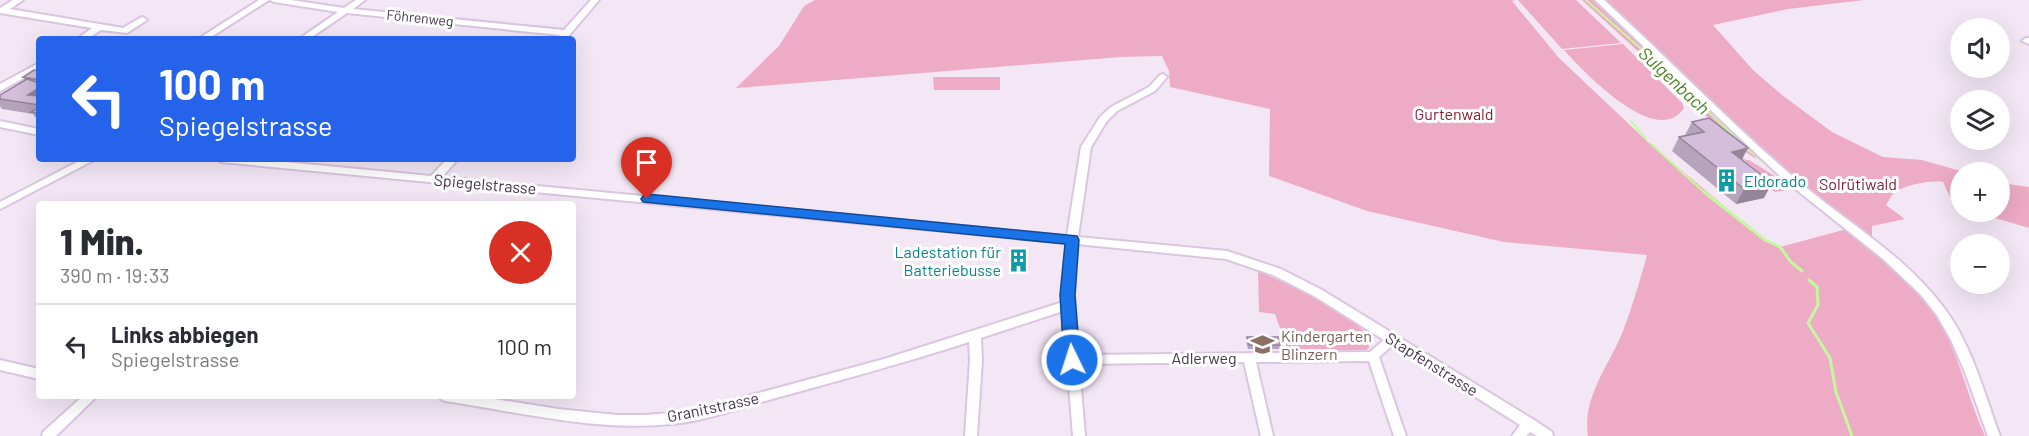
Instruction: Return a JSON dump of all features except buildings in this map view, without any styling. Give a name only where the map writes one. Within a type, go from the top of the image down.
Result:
[{"type":"street","points":[[2,8],[19,0]]},
{"type":"street","points":[[207,36],[265,0]]},
{"type":"street","name":"Föhrenweg","points":[[274,0],[563,36]]},
{"type":"street","points":[[308,36],[362,0]]},
{"type":"street","points":[[563,36],[595,0]]},
{"type":"street","points":[[1599,0],[1788,179],[1909,273],[1935,304],[1952,331],[1969,367],[1994,436]]},
{"type":"street","points":[[2,8],[124,31],[143,20]]},
{"type":"street","points":[[86,36],[100,27]]},
{"type":"street","points":[[0,88],[36,68]]},
{"type":"street","points":[[1079,436],[1068,305],[1072,240],[1086,147],[1090,136],[1103,119],[1114,110],[1152,89],[1163,76]]},
{"type":"street","points":[[0,124],[36,131]]},
{"type":"street","points":[[0,206],[85,162]]},
{"type":"street","name":"Spiegelstrasse","points":[[253,162],[1072,240]]},
{"type":"street","points":[[434,179],[450,162]]},
{"type":"street","name":"Stapfenstrasse","points":[[1072,240],[1211,252],[1243,259],[1295,280],[1547,436]]},
{"type":"street","name":"Granitstrasse","points":[[466,399],[590,417],[630,420],[670,419],[822,382],[975,337],[1068,305]]},
{"type":"street","points":[[971,436],[976,360],[975,337]]},
{"type":"street","points":[[1392,339],[1373,356],[1400,436]]},
{"type":"street","name":"Adlerweg","points":[[1072,360],[1373,356]]},
{"type":"street","points":[[1249,358],[1267,436]]},
{"type":"street","points":[[0,365],[36,373]]},
{"type":"street","points":[[48,436],[88,399]]},
{"type":"street","points":[[1518,436],[1529,424]]},
{"type":"green space","name":"Gurtenwald","points":[[815,0],[1516,0],[1512,1],[1559,58],[1649,143],[1760,236],[1780,247],[1847,229],[1900,274],[1923,299],[1943,328],[1985,436],[1588,436],[1587,422],[1593,395],[1623,331],[1647,255],[1504,242],[1367,211],[1269,176],[1270,109],[1170,87],[1169,71],[1162,56],[1121,57],[736,88],[779,46],[804,6]]},
{"type":"green space","points":[[1518,0],[1576,0],[1621,43],[1562,49]]},
{"type":"green space","name":"Solrütiwald","points":[[1582,0],[1864,0],[1788,9],[1713,25],[1753,70],[1832,132],[1883,157],[1922,160],[1950,168],[1950,197],[1943,182],[1925,182],[1899,189],[1886,205],[1905,219],[1872,226],[1872,237],[1766,158],[1755,158],[1734,145],[1688,97]]},
{"type":"green space","points":[[1623,44],[1682,103],[1684,108],[1672,118],[1656,119],[1639,113],[1621,102],[1564,50]]},
{"type":"green space","points":[[933,77],[1000,77],[1000,90],[934,90]]},
{"type":"green space","points":[[1711,133],[1746,160],[1780,179],[1792,189],[1775,192],[1770,189],[1776,186]]},
{"type":"green space","points":[[2010,184],[2029,187],[2029,228],[2009,222]]},
{"type":"green space","points":[[1258,271],[1333,308],[1368,335],[1369,348],[1366,350],[1288,351],[1275,314],[1259,312]]},
{"type":"waterway","name":"Sulgenbach","points":[[1586,0],[1667,72],[1741,143]]},
{"type":"waterway","points":[[1631,121],[1646,139]]},
{"type":"waterway","points":[[1650,143],[1706,194]]},
{"type":"waterway","name":"Sulgenbach","points":[[1746,148],[1763,162]]},
{"type":"waterway","points":[[1704,192],[1765,240],[1780,247],[1791,262],[1802,271]]},
{"type":"waterway","name":"Sulgenbach","points":[[1809,280],[1817,287],[1818,305],[1808,323],[1830,358],[1836,392],[1852,436]]},
{"type":"place","name":"Eldorado","points":[[1726,181]]},
{"type":"place","name":"Ladestation für Batteriebusse","points":[[1019,261]]},
{"type":"place","name":"Kindergarten Blinzern","points":[[1263,345]]},
{"type":"route","points":[[647,199],[1072,240],[1068,305],[1072,360]]}]
